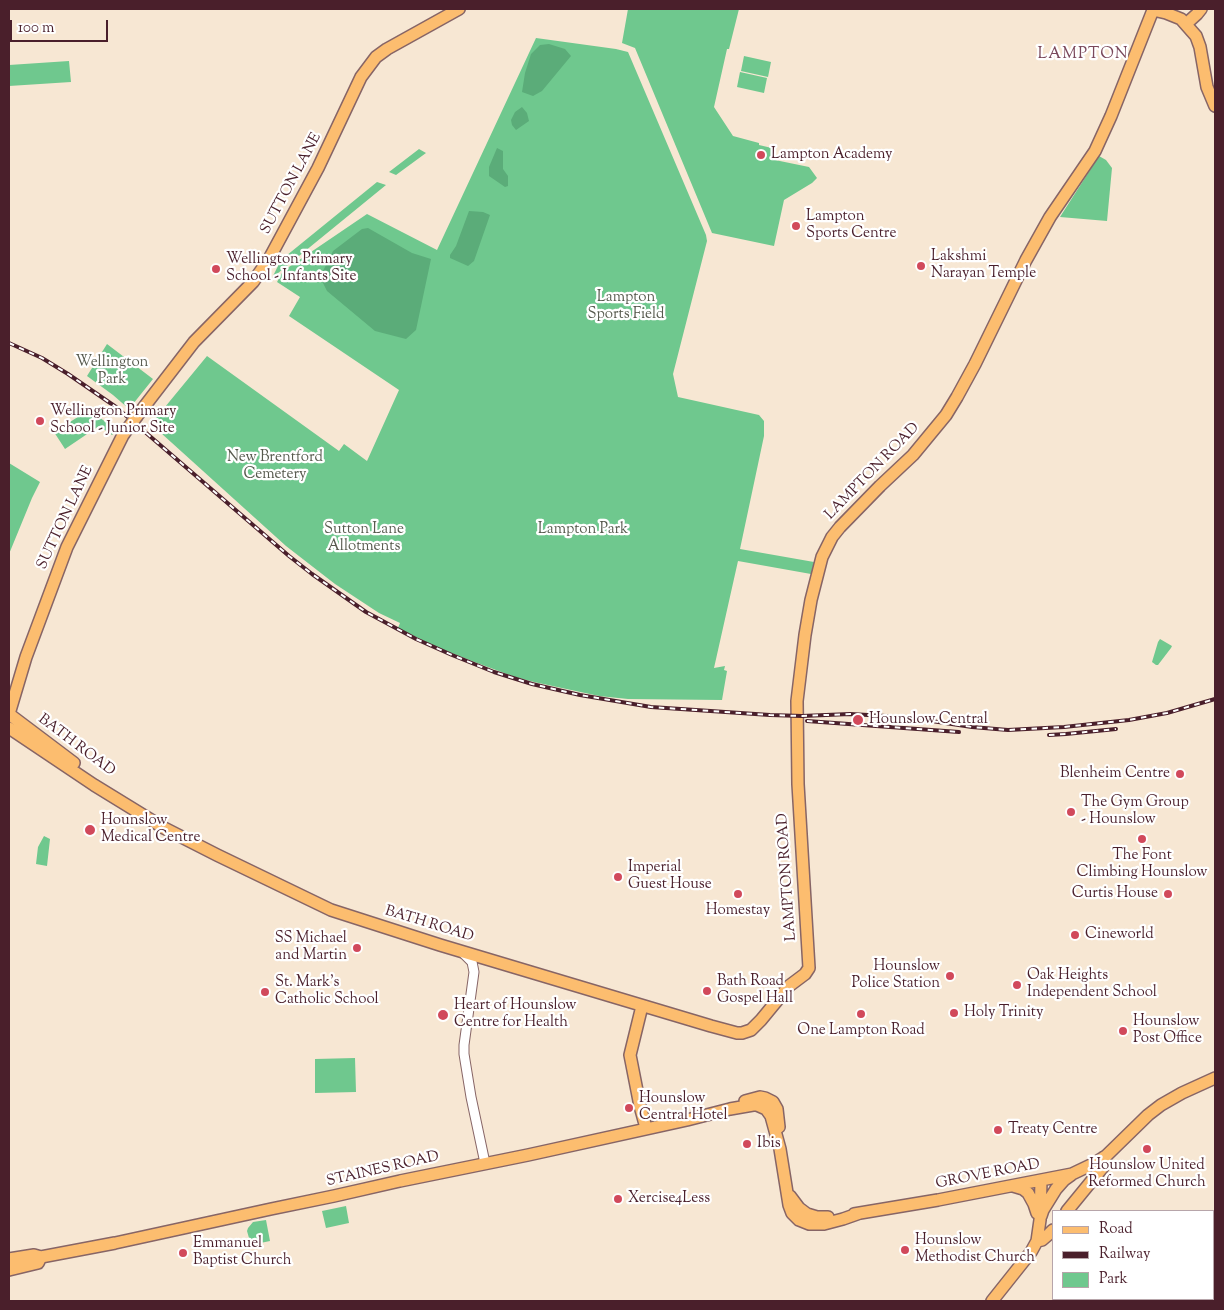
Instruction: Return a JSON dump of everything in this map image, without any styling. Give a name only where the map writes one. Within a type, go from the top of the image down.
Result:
[{"type":"main road","name":"SUTTON LANE","points":[[9,714],[26,657],[66,548],[122,434],[194,342],[253,282],[269,259],[318,168],[362,77],[376,57],[459,9]]},
{"type":"main road","points":[[1152,9],[1170,21],[1186,24],[1201,9]]},
{"type":"main road","name":"LAMPTON ROAD","points":[[742,1033],[751,1030],[789,986],[805,974],[809,968],[798,784],[797,701],[806,626],[822,557],[832,537],[880,486],[914,455],[946,415],[975,364],[1026,260],[1050,218],[1094,151],[1111,116],[1152,9]]},
{"type":"main road","points":[[1186,24],[1196,36],[1200,47],[1207,86],[1215,106]]},
{"type":"main road","name":"SUTTON LANE","points":[[9,694],[26,657]]},
{"type":"main road","name":"BATH ROAD","points":[[9,714],[125,803]]},
{"type":"main road","points":[[9,721],[76,772]]},
{"type":"main road","name":"BATH ROAD","points":[[9,728],[94,785],[164,828],[217,856],[316,903],[349,916],[461,951],[642,1006],[742,1033]]},
{"type":"main road","points":[[642,1006],[630,1055],[646,1128]]},
{"type":"main road","points":[[1068,1210],[1103,1167],[1104,1157],[1155,1109],[1182,1093],[1215,1078]]},
{"type":"main road","name":"STAINES ROAD","points":[[9,1270],[38,1263],[40,1259],[687,1120],[760,1097],[773,1102],[777,1109],[780,1149],[787,1193],[792,1213],[799,1220],[809,1224],[824,1224],[860,1213],[874,1211]]},
{"type":"main road","name":"GROVE ROAD","points":[[874,1211],[1072,1174],[1095,1164],[1104,1157]]},
{"type":"main road","points":[[1041,1218],[1056,1188],[1072,1174]]},
{"type":"main road","points":[[992,1301],[1031,1252],[1037,1241],[1041,1218],[1043,1180]]},
{"type":"main road","points":[[1010,1186],[1020,1188],[1028,1193],[1041,1218]]},
{"type":"main road","points":[[1037,1241],[1042,1240],[1052,1231]]},
{"type":"main road","name":"STAINES ROAD","points":[[9,1259],[34,1255],[40,1259]]},
{"type":"main road","points":[[9,1265],[40,1259]]},
{"type":"street","points":[[461,951],[472,962],[474,972]]},
{"type":"street","points":[[485,1164],[471,1097],[464,1045],[475,968],[481,963],[491,960]]},
{"type":"green space","points":[[628,9],[739,9],[729,49],[727,49],[714,107],[733,136],[776,149],[775,160],[809,167],[817,178],[784,200],[774,246],[712,233],[635,48],[622,43]]},
{"type":"green space","name":"Lampton Park","points":[[536,38],[628,52],[707,241],[673,374],[678,397],[759,415],[764,421],[764,436],[740,549],[814,562],[811,574],[738,561],[714,668],[725,666],[724,670],[727,671],[722,700],[628,699],[599,696],[515,677],[436,647],[398,628],[400,623],[379,613],[335,584],[286,546],[151,424],[207,356],[339,451],[344,444],[367,461],[399,390],[289,316],[300,297],[277,282],[283,271],[367,214],[437,250]]},
{"type":"green space","points":[[549,44],[565,49],[571,56],[542,91],[533,96],[522,92],[531,54],[540,45]]},
{"type":"green space","points":[[744,56],[771,62],[768,77],[741,71]]},
{"type":"green space","points":[[69,61],[71,82],[9,86],[9,65]]},
{"type":"green space","points":[[740,72],[767,78],[764,93],[737,87]]},
{"type":"green space","points":[[522,107],[527,113],[529,121],[516,130],[511,120],[515,112]]},
{"type":"green space","points":[[497,148],[503,151],[503,169],[508,176],[508,186],[505,187],[489,176],[489,167]]},
{"type":"green space","points":[[419,149],[426,153],[396,175],[389,172]]},
{"type":"green space","points":[[1099,156],[1106,160],[1112,168],[1107,221],[1060,217]]},
{"type":"green space","points":[[377,182],[386,185],[272,278],[281,260]]},
{"type":"green space","points":[[469,211],[483,212],[490,215],[474,261],[468,266],[450,258],[450,255],[456,246]]},
{"type":"green space","points":[[368,228],[412,253],[431,259],[416,330],[406,339],[375,331],[327,291],[320,277],[333,251],[362,229]]},
{"type":"green space","name":"Wellington Park","points":[[107,344],[153,379],[129,409],[87,376]]},
{"type":"green space","points":[[89,410],[117,430],[112,435],[99,426],[65,449],[54,432]]},
{"type":"green space","points":[[9,463],[40,482],[9,554]]},
{"type":"green space","points":[[1160,639],[1172,646],[1158,665],[1156,665],[1152,662]]},
{"type":"green space","points":[[44,836],[50,839],[47,866],[36,864],[38,847]]},
{"type":"green space","points":[[355,1058],[356,1092],[315,1093],[315,1059]]},
{"type":"green space","points":[[346,1206],[349,1223],[326,1228],[322,1211]]},
{"type":"green space","points":[[266,1220],[270,1241],[251,1245],[247,1231],[248,1228],[253,1222]]},
{"type":"railway","points":[[9,343],[42,358],[116,407],[289,556],[366,612],[416,639],[452,655],[494,672],[532,684],[580,695],[651,707],[770,715],[850,714],[886,716],[1008,730],[1064,727],[1129,720],[1167,713],[1215,699]]},
{"type":"railway","points":[[807,721],[959,732]]},
{"type":"railway","points":[[1049,735],[1116,729]]},
{"type":"place","name":"Lampton Academy","points":[[761,155]]},
{"type":"place","name":"Lampton Sports Centre","points":[[796,226]]},
{"type":"place","name":"Lakshmi Narayan Temple","points":[[921,266]]},
{"type":"place","name":"Wellington Primary School - Infants Site","points":[[216,269]]},
{"type":"place","name":"Wellington Primary School - Junior Site","points":[[40,421]]},
{"type":"place","name":"Hounslow Central","points":[[858,720]]},
{"type":"place","name":"Blenheim Centre","points":[[1180,774]]},
{"type":"place","name":"The Gym Group - Hounslow","points":[[1071,812]]},
{"type":"place","name":"Hounslow Medical Centre","points":[[90,830]]},
{"type":"place","name":"The Font Climbing Hounslow","points":[[1142,839]]},
{"type":"place","name":"Imperial Guest House","points":[[618,877]]},
{"type":"place","name":"Homestay","points":[[738,894]]},
{"type":"place","name":"Curtis House","points":[[1168,894]]},
{"type":"place","name":"Cineworld","points":[[1075,935]]},
{"type":"place","name":"SS Michael and Martin","points":[[357,948]]},
{"type":"place","name":"Hounslow Police Station","points":[[950,976]]},
{"type":"place","name":"Oak Heights Independent School","points":[[1017,985]]},
{"type":"place","name":"Bath Road Gospel Hall","points":[[707,991]]},
{"type":"place","name":"St. Mark's Catholic School","points":[[265,992]]},
{"type":"place","name":"Holy Trinity","points":[[954,1013]]},
{"type":"place","name":"One Lampton Road","points":[[861,1014]]},
{"type":"place","name":"Heart of Hounslow Centre for Health","points":[[443,1015]]},
{"type":"place","name":"Hounslow Post Office","points":[[1123,1031]]},
{"type":"place","name":"Hounslow Central Hotel","points":[[629,1108]]},
{"type":"place","name":"Treaty Centre","points":[[998,1130]]},
{"type":"place","name":"Ibis","points":[[747,1144]]},
{"type":"place","name":"Hounslow United Reformed Church","points":[[1147,1149]]},
{"type":"place","name":"Xercise4Less","points":[[618,1199]]},
{"type":"place","name":"Hounslow Methodist Church","points":[[905,1250]]},
{"type":"place","name":"Emmanuel Baptist Church","points":[[183,1253]]},
{"type":"district","name":"LAMPTON","points":[[1083,55]]},
{"type":"park label","name":"Lampton Sports Field","points":[[626,306]]},
{"type":"park label","name":"New Brentford Cemetery","points":[[275,466]]},
{"type":"park label","name":"Sutton Lane Allotments","points":[[364,538]]}]
